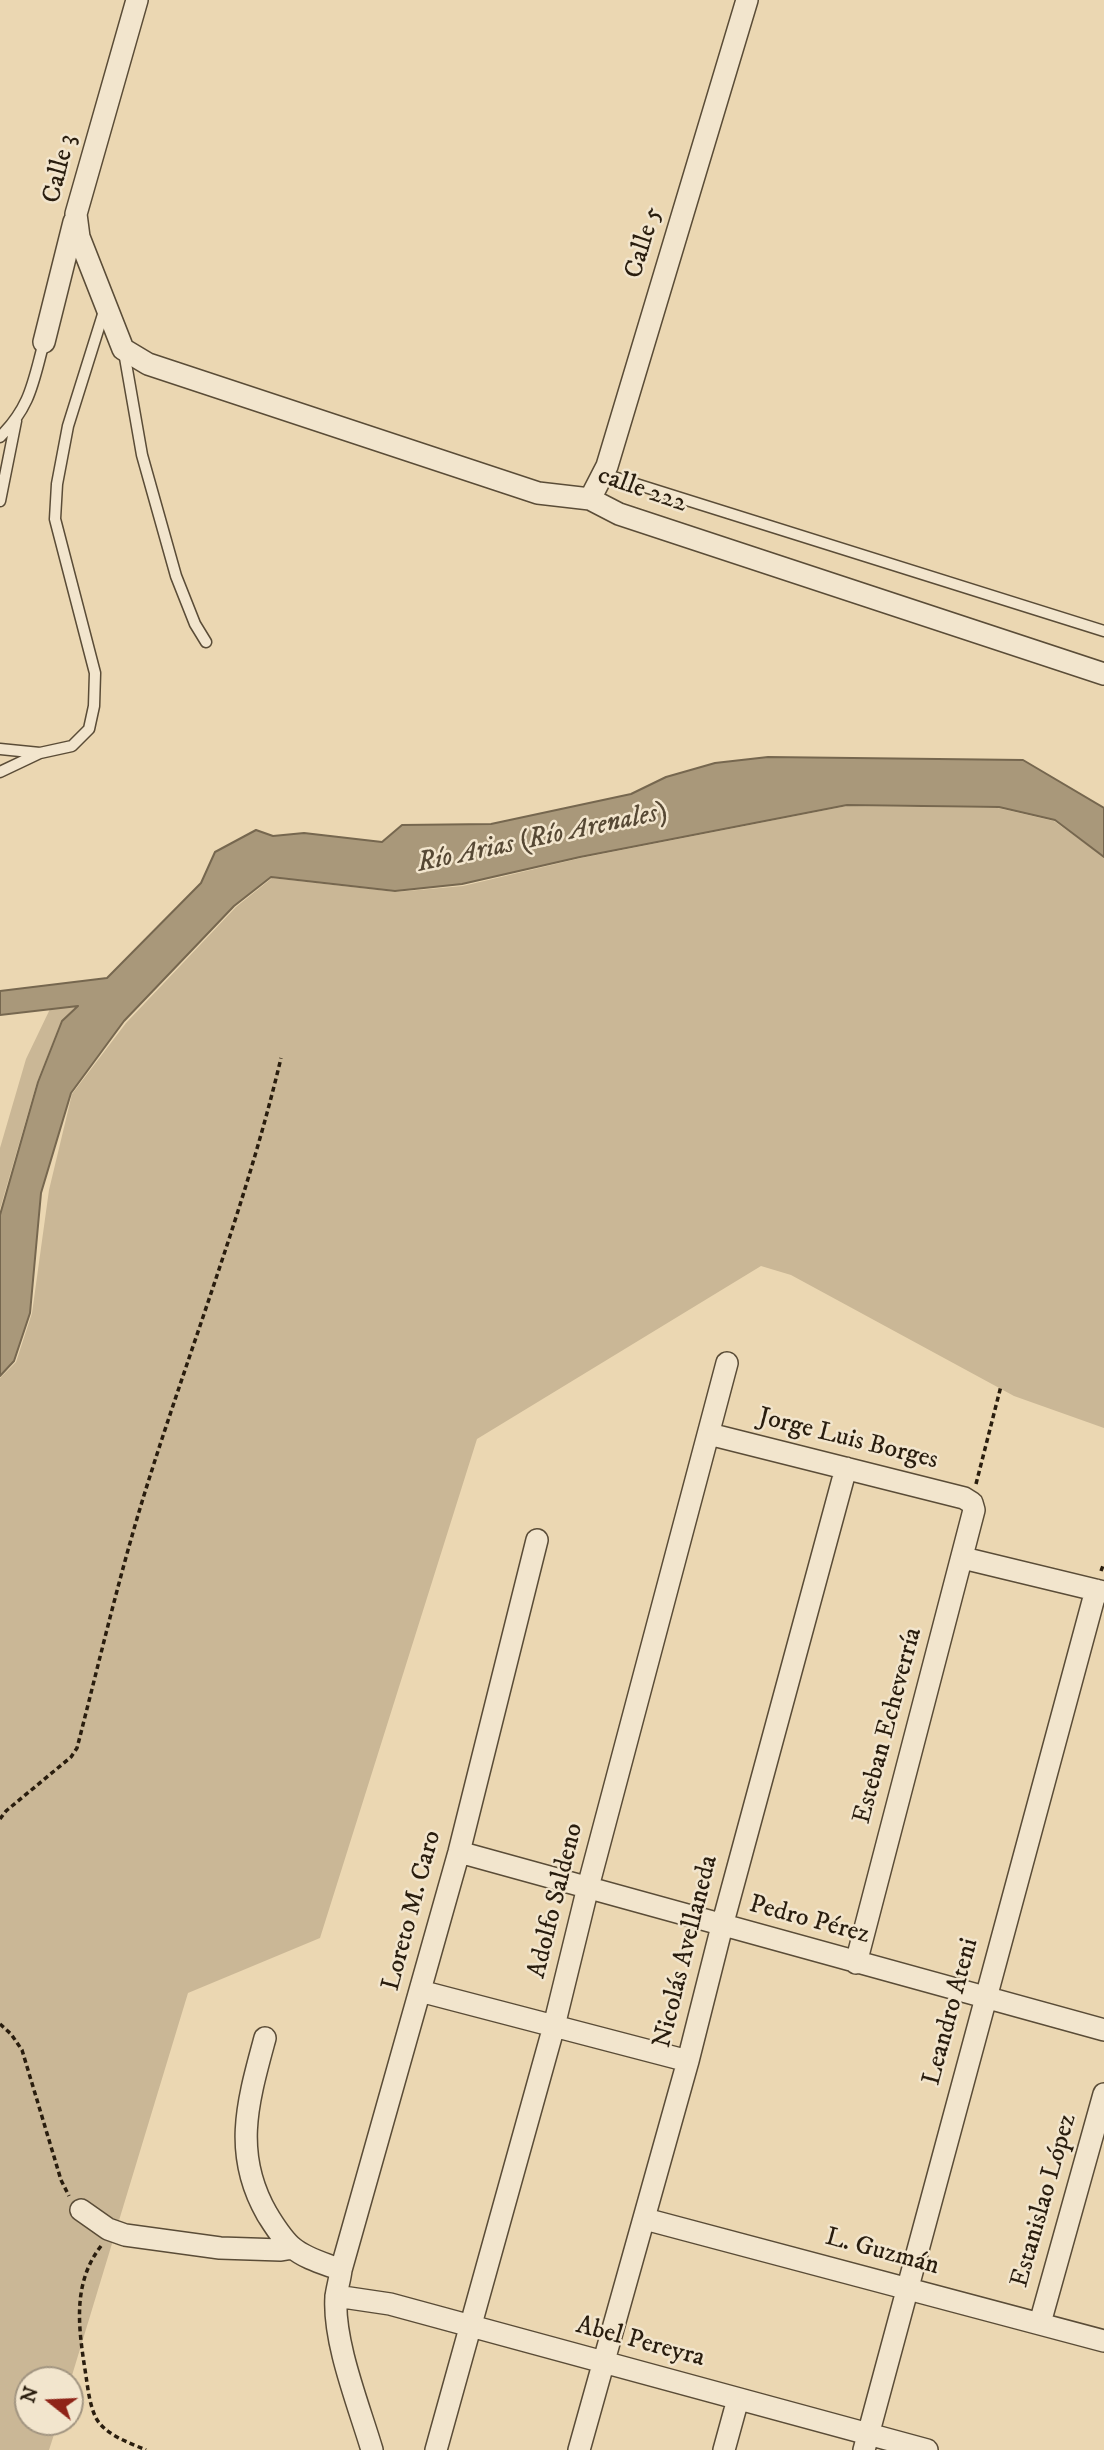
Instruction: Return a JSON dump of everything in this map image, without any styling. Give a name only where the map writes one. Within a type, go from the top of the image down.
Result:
[{"type":"street","name":"Calle 3","points":[[123,349],[79,237],[76,214],[137,0]]},
{"type":"street","name":"Calle 5","points":[[590,499],[604,474],[747,0]]},
{"type":"street","points":[[44,342],[76,214]]},
{"type":"street","name":"calle 222","points":[[123,349],[148,364],[538,493],[590,499],[619,514],[1104,674]]},
{"type":"street","name":"Adolfo Saldeno","points":[[436,2450],[554,2026],[588,1887],[727,1363]]},
{"type":"street","name":"Jorge Luis Borges","points":[[709,1434],[964,1498],[972,1503]]},
{"type":"street","name":"Nicolás Avellaneda","points":[[579,2450],[688,2062],[722,1926],[846,1468]]},
{"type":"street","name":"Esteban Echeverría","points":[[856,1963],[963,1558],[974,1510],[972,1503]]},
{"type":"street","name":"Loreto M. Caro","points":[[372,2450],[342,2348],[336,2296],[341,2270],[459,1852],[537,1539]]},
{"type":"street","points":[[963,1558],[1100,1591]]},
{"type":"street","name":"Leandro Ateni","points":[[866,2442],[984,1998],[1100,1591]]},
{"type":"street","name":"Pedro Pérez","points":[[459,1852],[1104,2030]]},
{"type":"street","points":[[420,1991],[688,2062]]},
{"type":"street","points":[[265,2038],[251,2087],[246,2120],[248,2168],[260,2200],[276,2229],[293,2248],[341,2270]]},
{"type":"street","name":"Estanislao López","points":[[1040,2323],[1104,2094]]},
{"type":"street","points":[[81,2210],[113,2231],[125,2235],[200,2246],[281,2250],[293,2248]]},
{"type":"street","name":"L. Guzmán","points":[[645,2219],[1104,2341]]},
{"type":"street","name":"Abel Pereyra","points":[[336,2296],[390,2304],[605,2362],[738,2399],[866,2442],[927,2450]]},
{"type":"street","points":[[724,2450],[738,2399]]},
{"type":"lane","points":[[0,772],[40,753],[72,746],[89,729],[94,706],[95,673],[55,519],[57,484],[68,426],[106,306]]},
{"type":"lane","points":[[0,437],[16,421],[29,400],[44,342]]},
{"type":"lane","points":[[123,349],[142,456],[176,576],[195,624],[206,642]]},
{"type":"lane","points":[[0,501],[16,421]]},
{"type":"lane","points":[[604,474],[1104,631]]},
{"type":"lane","points":[[0,749],[40,753]]},
{"type":"path","points":[[0,1819],[71,1757],[77,1748],[144,1495],[229,1242],[264,1129],[281,1058]]},
{"type":"path","points":[[972,1503],[1001,1386]]},
{"type":"path","points":[[0,2024],[22,2050],[61,2180],[68,2195],[81,2210]]},
{"type":"path","points":[[113,2231],[96,2253],[85,2276],[78,2313],[79,2333],[96,2418],[109,2432],[146,2450]]},
{"type":"shaded area","points":[[847,806],[998,808],[1054,821],[1104,857],[1104,1428],[1014,1396],[791,1275],[761,1266],[477,1439],[320,1938],[188,1993],[75,2366],[14,2366],[14,2436],[54,2436],[49,2450],[0,2450],[0,1378],[16,1362],[32,1313],[49,1190],[72,1094],[126,1023],[236,907],[272,878],[396,892],[463,886],[581,858]]},
{"type":"shaded area","points":[[78,1006],[61,1022],[37,1082],[0,1209],[0,1148],[26,1059],[50,1009]]},
{"type":"water","name":"Río Arias (Río Arenales)","points":[[768,757],[1023,760],[1104,808],[1104,857],[1055,820],[999,807],[847,805],[580,857],[462,884],[395,891],[271,877],[234,906],[124,1021],[71,1093],[41,1193],[30,1313],[14,1361],[0,1376],[0,1215],[38,1082],[62,1021],[78,1006],[0,1015],[0,991],[107,978],[201,883],[215,852],[256,830],[273,836],[304,833],[382,842],[402,825],[491,824],[631,794],[666,777],[715,763]]}]
